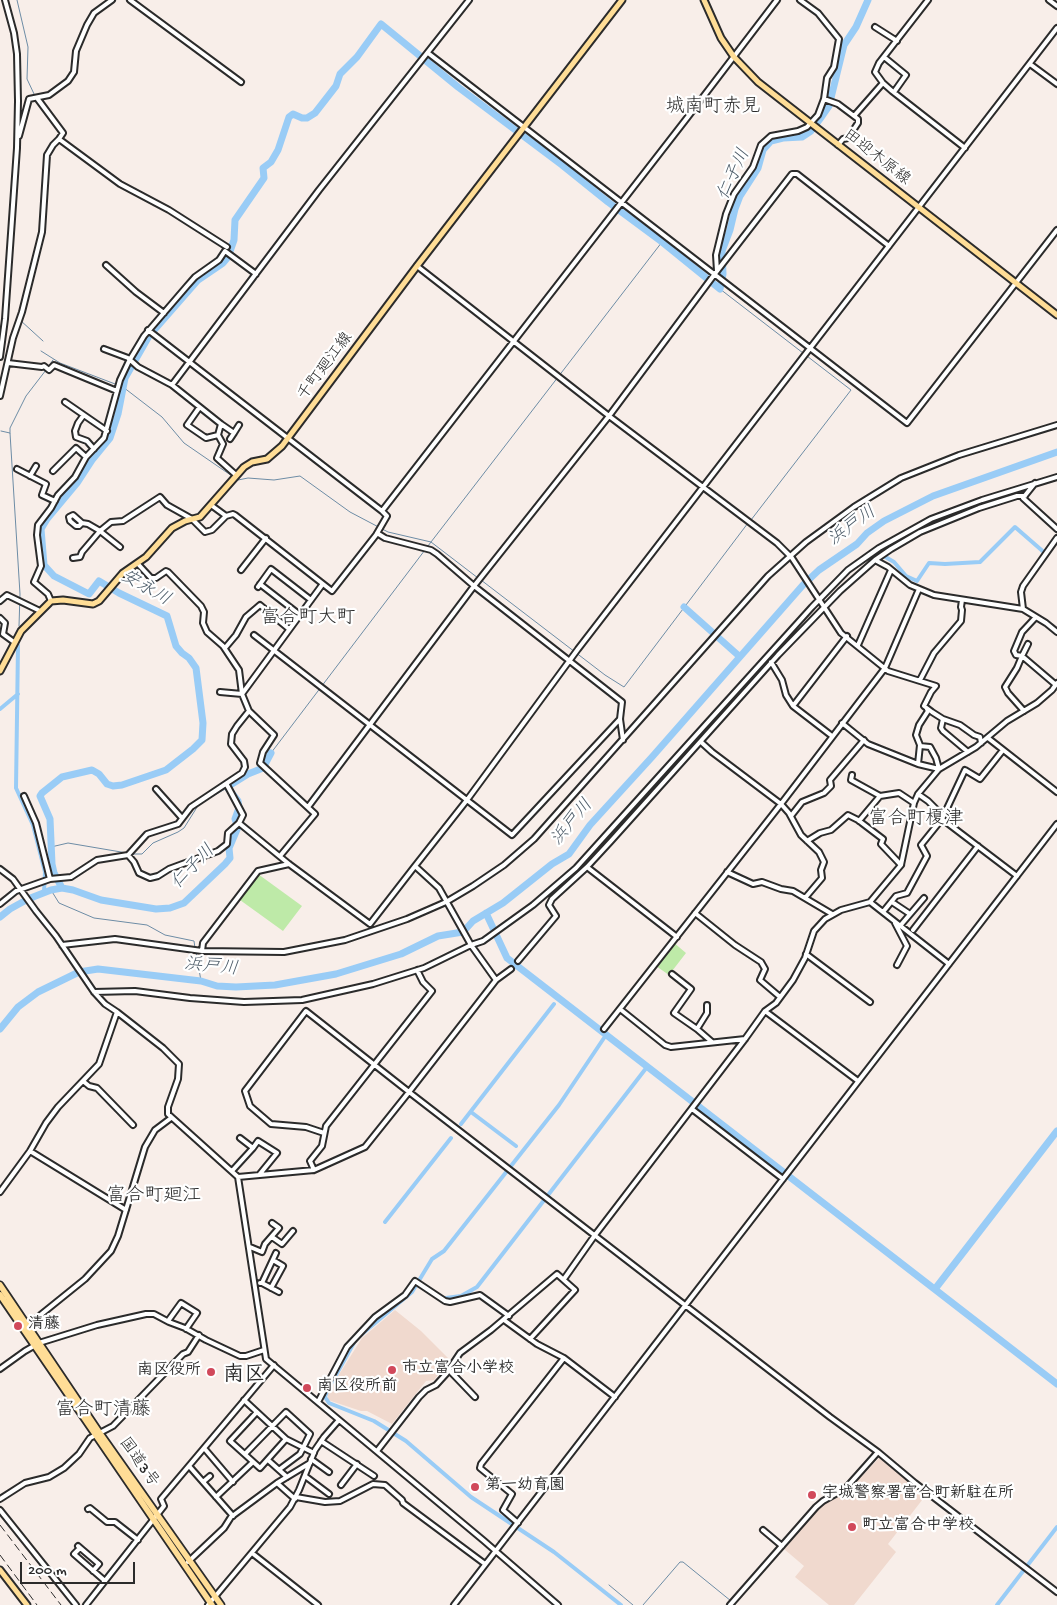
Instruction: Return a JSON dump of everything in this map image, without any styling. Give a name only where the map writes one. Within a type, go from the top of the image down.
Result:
[{"type":"highway","name":"国道3号","points":[[0,1285],[28,1325],[37,1344]]},
{"type":"highway","name":"国道3号","points":[[0,1295],[37,1344],[155,1517],[186,1563],[210,1604]]},
{"type":"highway","name":"国道3号","points":[[186,1563],[221,1605]]},
{"type":"main road","name":"千町廻江線","points":[[51,601],[63,600],[93,604],[99,601],[123,573],[138,564],[172,528],[178,524],[200,517],[244,467],[252,462],[267,459],[274,454],[622,0]]},
{"type":"main road","name":"田迎木原線","points":[[704,0],[717,31],[734,57],[758,82],[1057,315]]},
{"type":"main road","points":[[0,671],[21,631],[51,601]]},
{"type":"main road","points":[[1,1573],[27,1605]]},
{"type":"street","points":[[0,357],[5,319],[17,148],[17,54],[5,0]]},
{"type":"street","points":[[17,148],[29,100],[49,95],[68,82],[74,72],[76,51],[87,25],[94,13],[112,0]]},
{"type":"street","points":[[130,0],[241,82]]},
{"type":"street","points":[[172,385],[320,190],[469,0]]},
{"type":"street","points":[[382,511],[777,0]]},
{"type":"street","points":[[715,274],[716,255],[726,214],[734,194],[754,166],[761,146],[771,136],[798,131],[811,125],[824,99],[827,78],[834,67],[839,39],[818,13],[800,0]]},
{"type":"street","points":[[928,0],[879,63],[875,72],[883,83],[965,148]]},
{"type":"street","points":[[1049,0],[1057,6]]},
{"type":"street","points":[[875,27],[897,41]]},
{"type":"street","points":[[239,823],[289,864],[370,924],[467,800],[578,649],[800,364],[1057,28]]},
{"type":"street","points":[[428,53],[907,424],[1057,230]]},
{"type":"street","points":[[884,57],[906,75],[894,92]]},
{"type":"street","points":[[1030,64],[1057,84]]},
{"type":"street","points":[[854,116],[883,83]]},
{"type":"street","points":[[0,396],[42,232],[46,154],[63,134],[36,98]]},
{"type":"street","points":[[824,99],[838,104],[858,119],[858,123],[848,138],[843,139],[838,145]]},
{"type":"street","points":[[59,139],[120,185],[169,210],[226,249],[256,274]]},
{"type":"street","points":[[308,807],[371,726],[476,584],[609,416],[792,174],[797,174],[889,246]]},
{"type":"street","points":[[51,601],[48,594],[34,582],[40,566],[38,525],[74,477],[86,457],[104,438],[120,380],[129,360],[148,330],[195,277],[219,260],[226,249]]},
{"type":"street","points":[[106,265],[136,292],[164,313]]},
{"type":"street","points":[[417,266],[609,416],[755,526],[790,556],[841,633],[885,668],[896,674],[936,686],[924,706]]},
{"type":"street","points":[[73,558],[80,558],[82,552],[100,531],[111,522],[123,521],[160,497],[167,505],[192,519],[205,532],[212,530],[226,516],[236,515],[322,585],[332,591],[377,533],[387,516],[148,330]]},
{"type":"street","points":[[104,349],[128,358],[150,374],[172,385],[199,408],[234,433]]},
{"type":"street","points":[[8,363],[44,366],[49,370],[54,365],[117,390]]},
{"type":"street","points":[[65,402],[107,431]]},
{"type":"street","points":[[199,408],[187,425],[206,438],[218,435]]},
{"type":"street","points":[[83,416],[75,431],[76,437],[87,440],[94,449]]},
{"type":"street","points":[[221,424],[218,435],[223,444],[217,458],[236,475]]},
{"type":"street","points":[[62,945],[115,939],[202,951],[284,952],[346,940],[406,919],[446,902],[504,865],[528,845],[557,815],[768,576],[838,518],[901,478],[959,455],[1057,424]]},
{"type":"street","points":[[230,439],[239,425]]},
{"type":"street","points":[[53,471],[76,448],[86,457]]},
{"type":"street","points":[[30,476],[36,466]]},
{"type":"street","points":[[17,469],[46,484],[42,495],[55,501]]},
{"type":"street","points":[[94,992],[135,991],[244,1002],[302,1000],[373,984],[424,968],[470,945],[485,940],[556,887],[576,868],[848,570],[879,548],[931,519],[1057,477]]},
{"type":"street","points":[[1025,496],[1035,483]]},
{"type":"street","points":[[1025,496],[1024,498],[1057,529]]},
{"type":"street","points":[[518,961],[556,916],[549,905],[552,899],[587,866],[824,606],[875,560],[897,545],[941,523],[1004,500],[1025,496]]},
{"type":"street","points":[[211,504],[226,516]]},
{"type":"street","points":[[82,523],[88,524],[100,531],[120,548]]},
{"type":"street","points":[[377,533],[385,538],[431,550],[571,659],[622,702],[620,719],[623,740]]},
{"type":"street","points":[[241,570],[266,538]]},
{"type":"street","points":[[1023,609],[1021,592],[1023,586],[1057,538]]},
{"type":"street","points":[[875,560],[910,585],[934,595],[1023,609],[1057,632]]},
{"type":"street","points":[[138,564],[150,578],[156,578],[166,571],[168,572],[201,606],[204,612],[203,623],[205,628],[225,648],[239,670],[242,694],[249,711],[274,735],[263,752],[260,764],[314,814],[280,856]]},
{"type":"street","points":[[300,615],[259,585],[271,569],[311,600]]},
{"type":"street","points":[[858,645],[891,570]]},
{"type":"street","points":[[242,694],[322,585]]},
{"type":"street","points":[[604,1029],[885,668],[919,589]]},
{"type":"street","points":[[0,601],[7,595],[40,611]]},
{"type":"street","points":[[920,680],[934,653],[961,621],[962,610],[960,607],[962,600]]},
{"type":"street","points":[[225,648],[236,635],[246,617],[260,605],[289,628]]},
{"type":"street","points":[[564,1280],[595,1235],[699,1101],[765,1011],[776,1003],[796,974],[806,954],[814,931],[832,914],[851,906],[870,902],[901,865],[914,803],[918,794],[939,769],[968,752],[1007,721],[1037,703],[1057,684],[1022,656],[1016,655],[1014,651],[1022,632],[1036,617]]},
{"type":"street","points":[[0,618],[5,623],[3,634],[14,642]]},
{"type":"street","points":[[254,635],[272,651],[512,835],[620,719]]},
{"type":"street","points":[[793,706],[846,636]]},
{"type":"street","points":[[1024,711],[1005,687],[1017,668],[1028,644]]},
{"type":"street","points":[[771,662],[782,680],[786,695],[793,706],[832,736]]},
{"type":"street","points":[[220,692],[242,694]]},
{"type":"street","points":[[924,706],[944,719],[980,736],[981,742]]},
{"type":"street","points":[[918,764],[920,746],[916,735],[928,711],[924,706]]},
{"type":"street","points":[[0,904],[20,890],[50,879],[71,877],[97,860],[128,855],[147,834],[178,824],[191,807],[210,793],[227,785],[242,773],[245,766],[244,761],[231,744],[232,734],[249,711]]},
{"type":"street","points":[[944,719],[943,731],[968,752]]},
{"type":"street","points":[[842,724],[864,740],[886,752],[918,764],[939,769]]},
{"type":"street","points":[[988,738],[1057,792]]},
{"type":"street","points":[[791,816],[802,802],[824,793],[831,786],[830,780],[864,740]]},
{"type":"street","points":[[701,742],[781,804],[791,816],[801,835],[819,852],[824,862],[821,870],[822,878],[805,898]]},
{"type":"street","points":[[920,746],[930,747],[939,769]]},
{"type":"street","points":[[883,912],[896,896],[907,893],[927,856],[921,845],[942,819],[965,770],[980,780],[1002,750]]},
{"type":"street","points":[[852,775],[851,780],[880,796]]},
{"type":"street","points":[[128,855],[139,873],[150,878],[158,876],[169,869],[218,852],[227,844],[228,833],[239,823],[243,815],[227,785]]},
{"type":"street","points":[[156,789],[182,818]]},
{"type":"street","points":[[859,821],[880,796],[899,793],[914,803]]},
{"type":"street","points":[[918,794],[940,813],[942,819],[1017,876]]},
{"type":"street","points":[[24,796],[36,823],[50,879]]},
{"type":"street","points":[[807,841],[820,833],[831,830],[848,815],[883,839],[881,844],[901,865]]},
{"type":"street","points":[[454,1605],[1057,824]]},
{"type":"street","points":[[913,930],[978,846]]},
{"type":"street","points":[[202,951],[204,943],[258,871],[289,864]]},
{"type":"street","points":[[415,866],[437,885],[470,945],[496,980]]},
{"type":"street","points":[[587,866],[677,937]]},
{"type":"street","points":[[0,869],[13,878],[66,950],[94,992],[105,1004],[163,1048],[179,1064],[178,1079],[168,1107],[168,1114],[238,1177],[266,1359],[558,1605]]},
{"type":"street","points":[[727,872],[753,884],[762,882],[781,889],[793,890],[832,914]]},
{"type":"street","points":[[900,926],[924,898]]},
{"type":"street","points":[[870,902],[949,964]]},
{"type":"street","points":[[892,902],[910,914]]},
{"type":"street","points":[[695,913],[735,945],[761,962],[765,969],[760,980],[780,997]]},
{"type":"street","points":[[894,922],[907,946],[897,965]]},
{"type":"street","points":[[806,954],[870,1002]]},
{"type":"street","points":[[238,1177],[314,1170],[365,1147],[496,980],[511,969]]},
{"type":"street","points":[[314,1170],[310,1161],[322,1146],[326,1126],[432,991],[423,982],[417,970]]},
{"type":"street","points":[[672,974],[691,989],[674,1013],[712,1042]]},
{"type":"street","points":[[697,1029],[707,1013],[707,1005]]},
{"type":"street","points":[[620,1009],[665,1045],[746,1039]]},
{"type":"street","points":[[324,1134],[306,1126],[271,1124],[250,1106],[245,1092],[306,1011],[1057,1592]]},
{"type":"street","points":[[765,1011],[858,1082]]},
{"type":"street","points":[[0,1192],[30,1151],[46,1123],[58,1107],[99,1064],[117,1012]]},
{"type":"street","points":[[83,1081],[90,1086],[98,1088],[133,1125]]},
{"type":"street","points":[[693,1108],[783,1178]]},
{"type":"street","points":[[28,1325],[85,1279],[102,1262],[114,1244],[144,1147],[155,1130],[171,1118]]},
{"type":"street","points":[[240,1138],[253,1148]]},
{"type":"street","points":[[232,1171],[258,1141],[277,1153],[259,1175]]},
{"type":"street","points":[[30,1151],[126,1210]]},
{"type":"street","points":[[250,1247],[262,1252],[279,1228],[272,1223]]},
{"type":"street","points":[[272,1237],[282,1244],[292,1231]]},
{"type":"street","points":[[262,1283],[276,1253]]},
{"type":"street","points":[[271,1288],[284,1266],[273,1260]]},
{"type":"street","points":[[377,1451],[419,1397],[426,1390],[436,1385],[460,1353],[509,1316],[557,1274],[575,1290],[530,1339]]},
{"type":"street","points":[[318,1402],[347,1347],[375,1317],[405,1295],[415,1281],[445,1301],[450,1302],[480,1295],[509,1316]]},
{"type":"street","points":[[255,1284],[262,1283],[279,1292]]},
{"type":"street","points":[[168,1322],[181,1303],[197,1313],[186,1328]]},
{"type":"street","points":[[0,1369],[37,1344],[97,1325],[137,1315],[154,1314],[240,1356],[264,1350]]},
{"type":"street","points":[[504,1320],[530,1339],[564,1358],[615,1397]]},
{"type":"street","points":[[0,1499],[25,1483],[35,1482],[58,1473],[78,1454],[90,1438],[113,1426],[183,1354],[188,1352],[199,1335]]},
{"type":"street","points":[[517,1523],[503,1510],[512,1494],[480,1468],[481,1464],[564,1358]]},
{"type":"street","points":[[86,1605],[164,1506],[161,1499],[274,1365]]},
{"type":"street","points":[[449,1370],[475,1397]]},
{"type":"street","points":[[244,1400],[286,1439],[314,1453]]},
{"type":"street","points":[[256,1412],[230,1441],[253,1462],[260,1468],[286,1439]]},
{"type":"street","points":[[245,1454],[286,1412],[310,1434],[300,1454],[280,1470]]},
{"type":"street","points":[[210,1604],[295,1498],[314,1453],[321,1441],[339,1420]]},
{"type":"street","points":[[321,1441],[374,1476]]},
{"type":"street","points":[[204,1448],[233,1482]]},
{"type":"street","points":[[731,1603],[816,1507],[846,1488],[878,1452]]},
{"type":"street","points":[[268,1460],[287,1477]]},
{"type":"street","points":[[311,1461],[330,1472]]},
{"type":"street","points":[[186,1563],[224,1528],[232,1516],[311,1461]]},
{"type":"street","points":[[216,1497],[253,1462]]},
{"type":"street","points":[[341,1485],[357,1464]]},
{"type":"street","points":[[189,1466],[232,1516]]},
{"type":"street","points":[[203,1482],[210,1476]]},
{"type":"street","points":[[305,1476],[330,1494]]},
{"type":"street","points":[[277,1483],[295,1498],[325,1502],[340,1501],[373,1484],[385,1484],[402,1500],[402,1503],[485,1564]]},
{"type":"street","points":[[88,1509],[90,1508],[107,1522],[116,1522],[138,1540]]},
{"type":"street","points":[[0,1510],[76,1605]]},
{"type":"street","points":[[763,1530],[782,1546]]},
{"type":"street","points":[[93,1570],[98,1564],[78,1546],[80,1548],[74,1554],[105,1581]]},
{"type":"street","points":[[252,1553],[317,1605]]},
{"type":"shaded area","name":"市立富合小学校","points":[[395,1310],[421,1331],[450,1360],[434,1380],[426,1381],[392,1424],[367,1411],[361,1411],[328,1400],[328,1392],[362,1338]]},
{"type":"shaded area","name":"町立富合中学校","points":[[879,1458],[926,1495],[888,1544],[896,1552],[854,1605],[829,1605],[795,1577],[804,1566],[784,1549],[817,1510],[852,1487]]},
{"type":"green space","points":[[258,874],[302,906],[283,931],[240,900]]},
{"type":"green space","points":[[673,942],[686,953],[669,975],[656,966]]},
{"type":"waterway","points":[[17,0],[28,47],[27,79],[35,96]]},
{"type":"waterway","name":"安永川","points":[[62,888],[54,873],[52,864],[50,819],[40,796],[42,793],[62,777],[92,770],[99,774],[107,784],[113,786],[122,785],[166,770],[202,740],[203,723],[196,668],[189,658],[176,646],[167,616],[119,593],[99,581],[89,594],[54,576],[44,565],[41,529],[110,438],[118,414],[125,378],[149,336],[198,280],[223,263],[228,257],[234,240],[235,220],[264,178],[263,168],[271,162],[278,150],[289,117],[293,114],[307,118],[315,113],[336,86],[340,74],[357,57],[381,24],[458,87],[662,242],[720,289],[723,274],[722,251],[740,196],[758,168],[763,150],[771,141],[802,137],[811,131],[820,119],[829,106],[844,45],[856,27],[868,0]]},
{"type":"waterway","points":[[19,317],[40,233],[45,157],[52,143]]},
{"type":"waterway","points":[[271,753],[662,242]]},
{"type":"waterway","points":[[720,289],[851,390],[751,520]]},
{"type":"waterway","points":[[20,320],[43,341]]},
{"type":"waterway","points":[[41,351],[60,363],[123,387],[162,417],[184,443],[232,476]]},
{"type":"waterway","points":[[48,367],[53,360]]},
{"type":"waterway","points":[[10,433],[10,428],[26,396],[46,370]]},
{"type":"waterway","points":[[1,431],[10,433],[20,594],[19,626]]},
{"type":"waterway","name":"浜戸川","points":[[0,1029],[18,1007],[38,992],[79,972],[98,969],[201,981],[217,986],[275,985],[336,974],[401,954],[438,936],[463,932],[473,921],[503,903],[552,864],[569,854],[590,825],[803,585],[819,570],[857,544],[867,533],[884,521],[933,496],[1057,452]]},
{"type":"waterway","points":[[235,478],[238,480],[248,478],[274,480],[300,476],[350,512],[388,532],[431,542],[478,578]]},
{"type":"waterway","points":[[481,580],[605,675],[624,687],[748,523]]},
{"type":"waterway","points":[[882,555],[894,562],[906,576],[917,581],[929,563],[980,562],[1015,527],[1046,554]]},
{"type":"waterway","points":[[684,607],[739,656]]},
{"type":"waterway","points":[[18,645],[16,788],[33,825],[45,872],[44,892]]},
{"type":"waterway","points":[[0,709],[18,694]]},
{"type":"waterway","name":"仁子川","points":[[0,917],[28,899],[62,888],[101,900],[156,909],[170,908],[184,903],[230,858],[229,848],[238,827],[235,819],[239,808],[238,801],[227,787],[248,774],[263,768],[271,753]]},
{"type":"waterway","points":[[131,854],[142,854],[153,843],[184,828],[199,804],[227,788]]},
{"type":"waterway","points":[[51,847],[68,843],[127,853]]},
{"type":"waterway","points":[[51,890],[59,903],[94,918],[147,925],[165,935],[194,941],[195,948]]},
{"type":"waterway","points":[[486,913],[507,958],[1057,1384]]},
{"type":"waterway","points":[[196,952],[201,981]]},
{"type":"waterway","points":[[461,1124],[554,1004]]},
{"type":"waterway","points":[[606,1035],[559,1105],[444,1251],[432,1259],[412,1292],[356,1339],[325,1397],[329,1403],[374,1421],[406,1441],[471,1497],[554,1552],[621,1605]]},
{"type":"waterway","points":[[446,1298],[461,1296],[477,1287],[647,1067]]},
{"type":"waterway","points":[[471,1112],[516,1146]]},
{"type":"waterway","points":[[935,1289],[1057,1131]]},
{"type":"waterway","points":[[385,1222],[451,1138]]},
{"type":"waterway","points":[[997,1605],[1057,1527]]},
{"type":"waterway","points":[[643,1605],[680,1562],[683,1562],[731,1601]]},
{"type":"waterway","points":[[609,1585],[633,1605]]},
{"type":"railway","points":[[0,1525],[61,1605]]},
{"type":"railway","points":[[0,1555],[37,1605]]},
{"type":"place","name":"清藤","points":[[18,1326]]},
{"type":"place","name":"市立富合小学校","points":[[392,1370]]},
{"type":"place","name":"南区役所","points":[[211,1372]]},
{"type":"place","name":"南区役所前","points":[[307,1388]]},
{"type":"place","name":"第一幼育園","points":[[475,1487]]},
{"type":"place","name":"宇城警察署富合町新駐在所","points":[[812,1495]]},
{"type":"place","name":"町立富合中学校","points":[[852,1527]]},
{"type":"district","name":"城南町赤見","points":[[713,108]]},
{"type":"district","name":"富合町大町","points":[[308,619]]},
{"type":"district","name":"富合町榎津","points":[[916,820]]},
{"type":"district","name":"富合町廻江","points":[[154,1197]]},
{"type":"district","name":"南区","points":[[244,1377]]},
{"type":"district","name":"富合町清藤","points":[[103,1411]]}]
